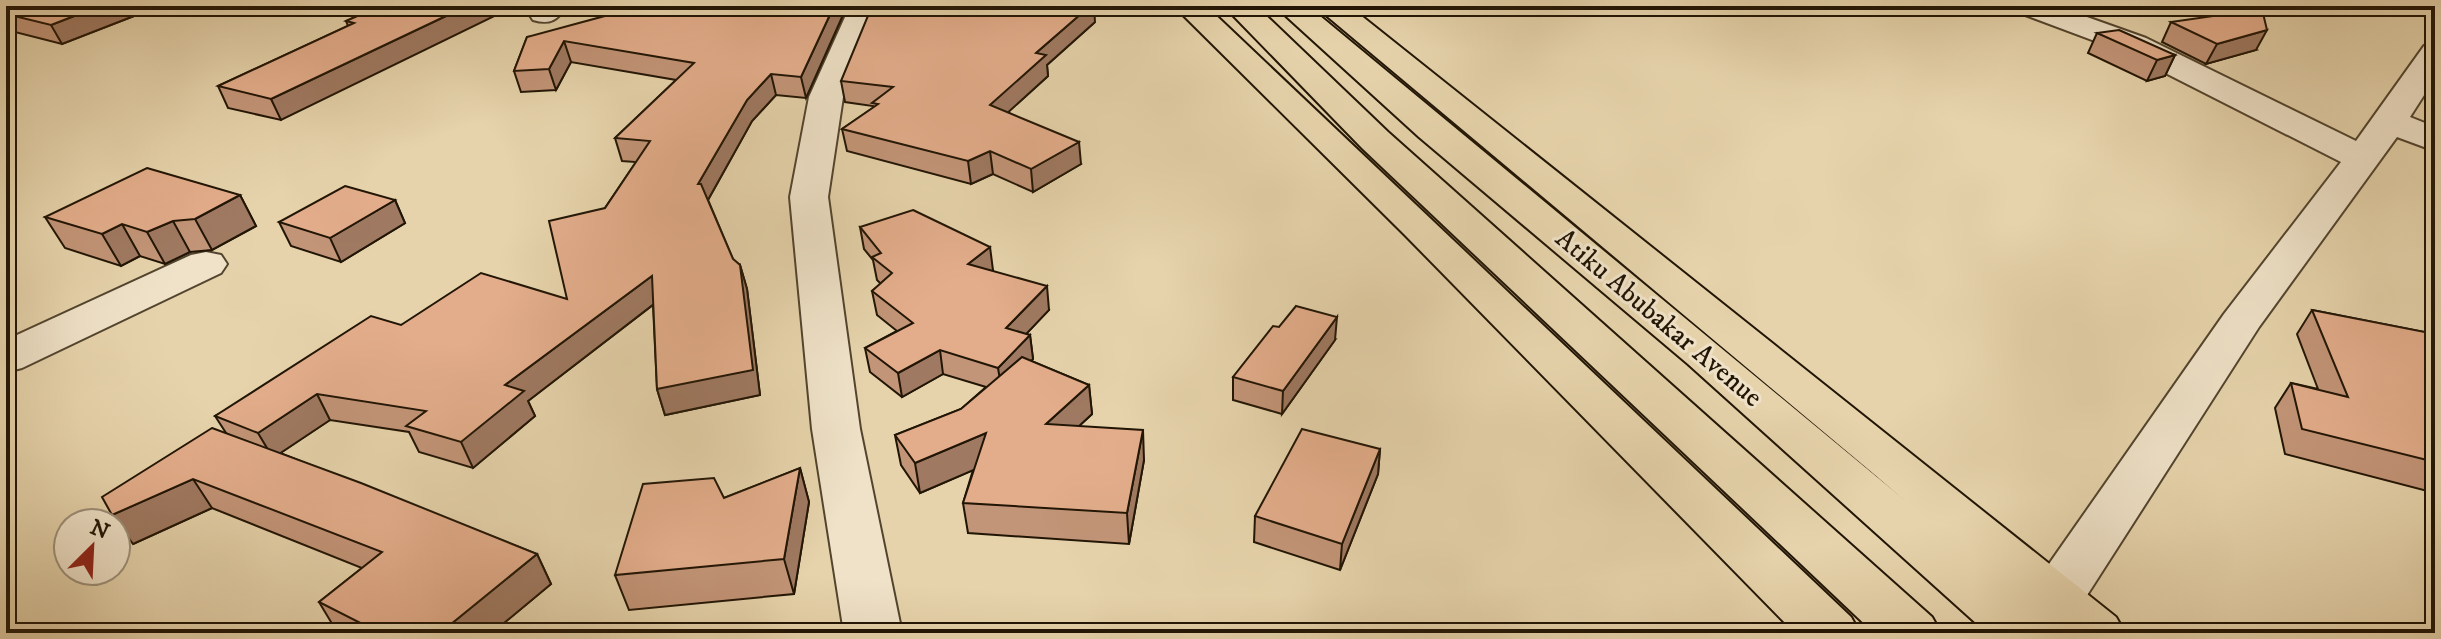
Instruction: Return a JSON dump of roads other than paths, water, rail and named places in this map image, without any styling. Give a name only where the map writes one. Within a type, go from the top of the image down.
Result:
[{"type":"main road","points":[[1189,6],[1418,226],[1831,633]]},
{"type":"main road","name":"Atiku Abubakar Avenue","points":[[1239,6],[1375,140],[1912,633]]},
{"type":"main road","name":"Atiku Abubakar Avenue","points":[[1290,6],[1432,129],[1704,354],[2026,633]]},
{"type":"main road","points":[[1330,6],[2096,633]]},
{"type":"street","points":[[865,6],[826,97],[809,197],[836,429],[873,633]]},
{"type":"street","points":[[2028,6],[2135,45],[2362,158]]},
{"type":"street","points":[[2055,599],[2240,323],[2390,121],[2435,53]]},
{"type":"street","points":[[2390,121],[2435,140]]},
{"type":"street","points":[[6,358],[206,264]]}]
